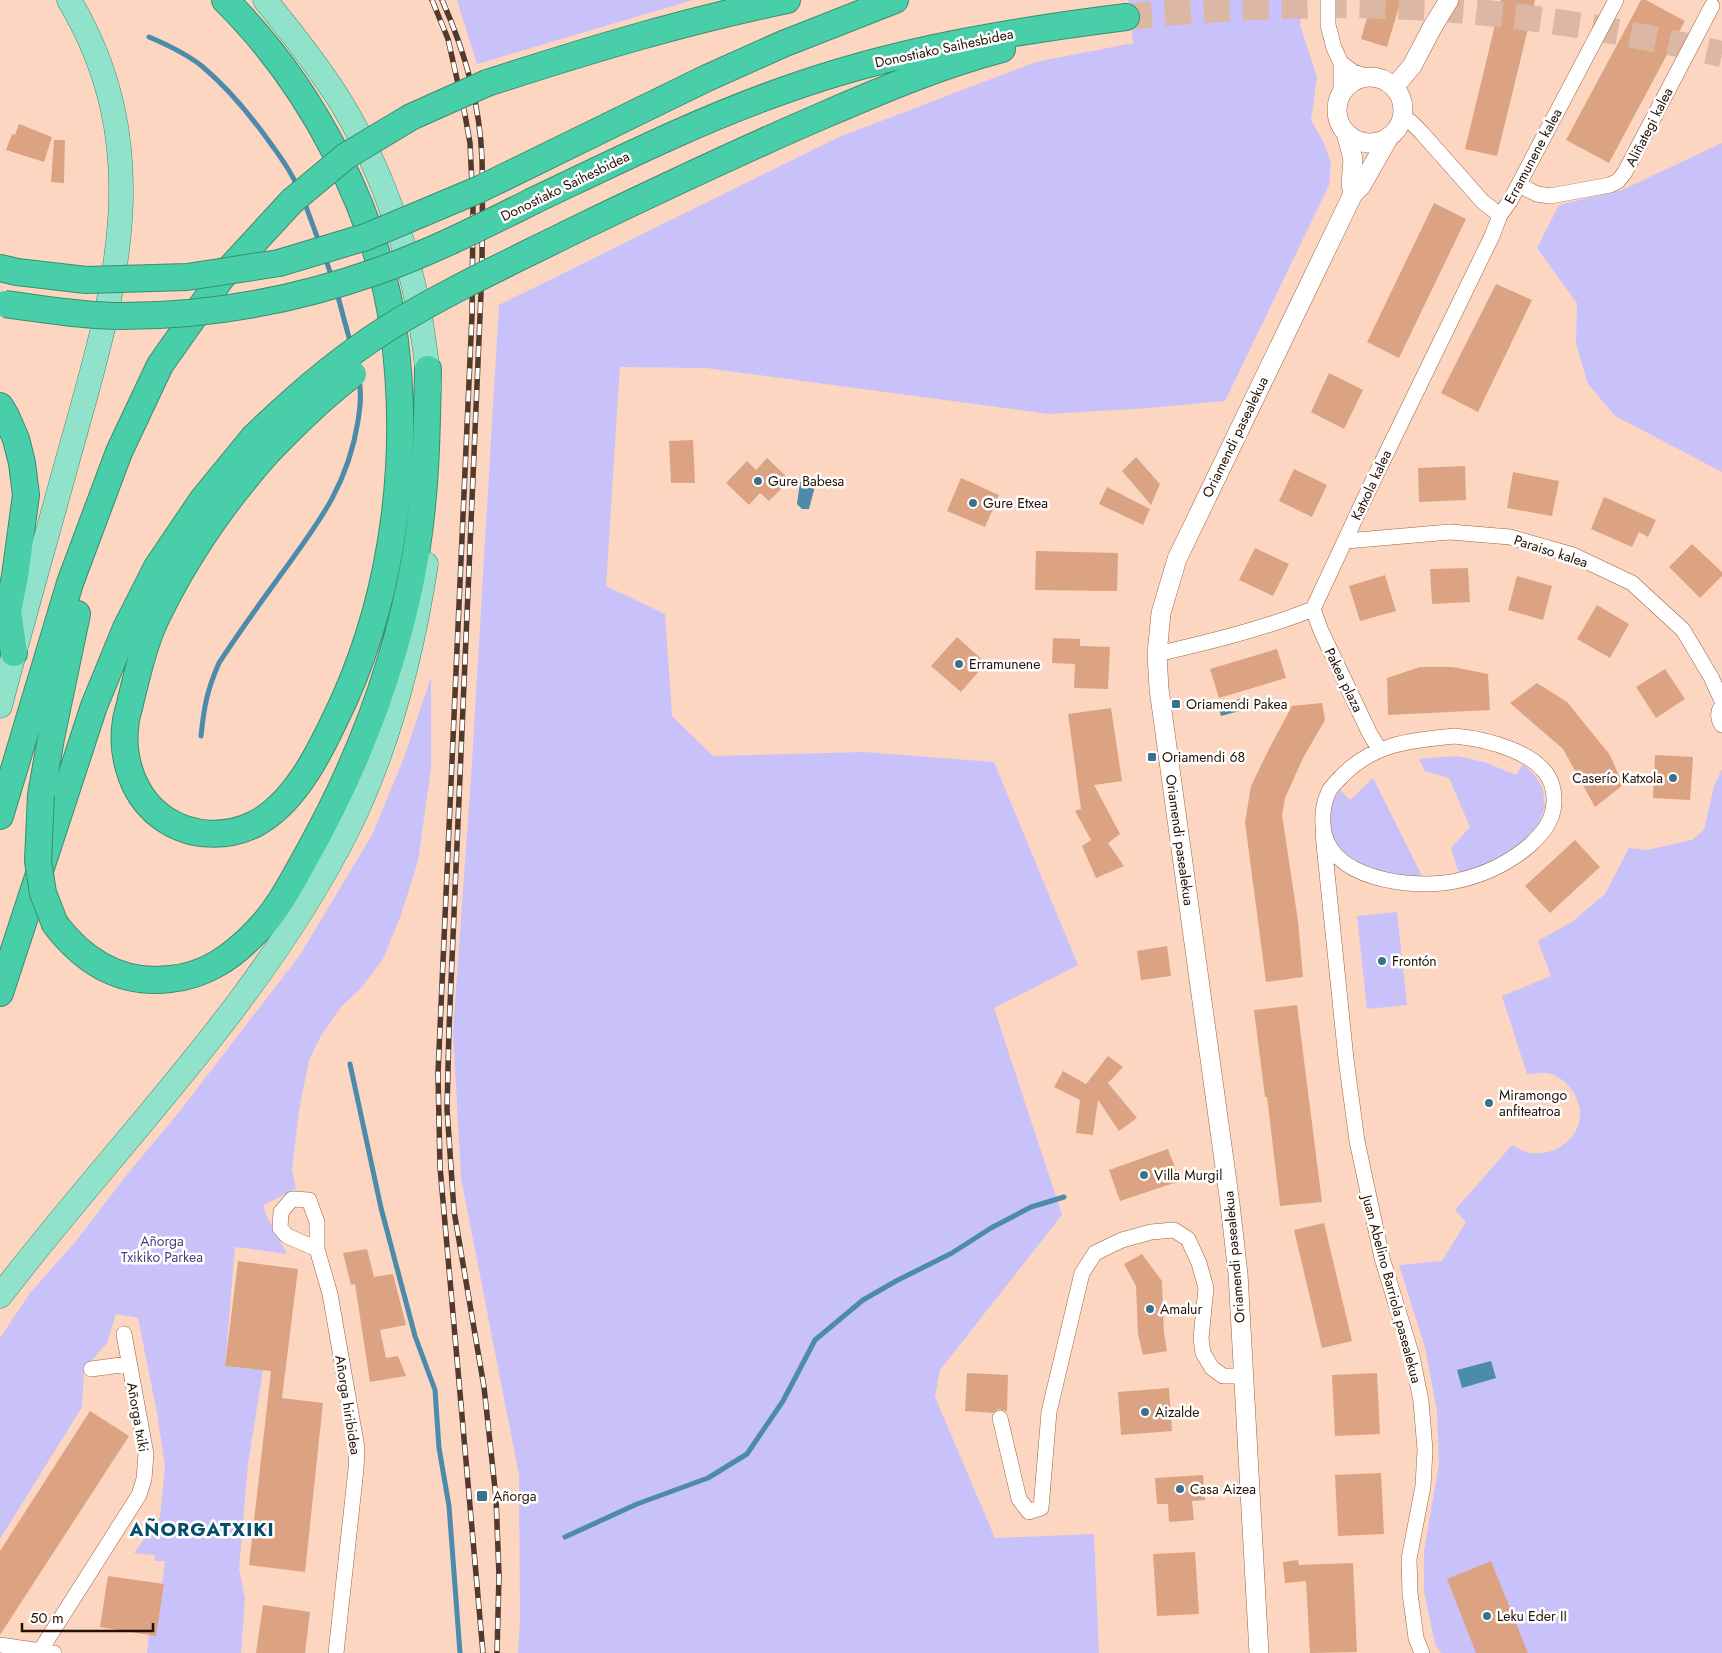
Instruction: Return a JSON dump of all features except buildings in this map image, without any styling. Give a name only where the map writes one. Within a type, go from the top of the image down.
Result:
[{"type":"highway","points":[[225,0],[242,16],[281,65],[317,118],[340,162],[359,206],[374,247],[394,330],[398,371],[400,442],[398,490],[391,539],[380,592],[367,639],[351,684],[330,731],[294,789],[265,818],[253,825],[233,831],[212,834],[198,832],[184,829],[164,819],[146,804],[138,792],[128,763],[125,734],[126,719],[138,667],[151,629],[169,592],[218,512],[238,485],[261,445]]},
{"type":"highway","points":[[0,816],[70,583],[119,452],[160,366],[222,276],[292,201],[346,156],[412,117],[487,83],[584,52],[787,0]]},
{"type":"highway","points":[[8,270],[86,280],[187,277],[279,263],[375,234],[480,189],[707,78],[783,44],[895,0]]},
{"type":"highway","name":"Donostiako Saihesbidea","points":[[3,304],[120,316],[171,315],[236,307],[314,291],[379,271],[458,238],[656,142],[783,90],[908,53],[1025,30],[1126,17],[982,54],[875,93],[788,130],[573,231],[396,341],[337,386],[299,421],[261,445]]},
{"type":"highway","points":[[89,534],[83,587],[41,795],[38,827],[38,861],[43,893],[55,924],[76,949],[103,968],[134,978],[165,980],[195,975],[222,962],[256,932],[282,900],[319,833],[349,769],[379,694],[396,643],[410,580],[422,509],[426,462],[428,369]]},
{"type":"highway","points":[[0,406],[16,439],[22,463],[26,495],[20,547],[8,611],[14,653]]},
{"type":"highway","points":[[0,993],[94,706],[126,628],[157,566],[203,499],[261,445]]},
{"type":"main road","points":[[0,706],[96,356],[117,259],[121,217],[121,176],[116,128],[106,78],[85,26],[69,0]]},
{"type":"main road","points":[[0,1296],[38,1246],[218,1030],[290,928],[326,870],[349,827],[368,784],[400,693],[420,602],[428,546],[432,462],[431,416],[428,369],[422,323],[401,238],[365,146],[342,104],[307,51],[266,0]]},
{"type":"street","points":[[1328,0],[1328,24],[1340,63],[1342,79],[1341,96]]},
{"type":"street","points":[[1433,26],[1437,0]]},
{"type":"street","points":[[1394,87],[1412,66],[1449,0]]},
{"type":"street","name":"Erramunene kalea","points":[[1403,117],[1412,122],[1483,202],[1500,215],[1519,185],[1616,0]]},
{"type":"street","name":"Aliñategi kalea","points":[[1519,185],[1537,194],[1550,196],[1610,185],[1618,181],[1625,172],[1712,6]]},
{"type":"street","points":[[1340,63],[1353,72],[1378,78],[1394,87],[1402,101],[1403,117],[1399,126],[1389,137],[1377,142],[1367,143],[1352,138],[1346,133],[1338,119],[1338,103],[1352,82],[1369,77]]},
{"type":"street","name":"Oriamendi pasealekua","points":[[1346,133],[1353,159],[1351,184],[1353,194]]},
{"type":"street","name":"Oriamendi pasealekua","points":[[1259,1653],[1238,1274],[1159,689],[1157,654],[1161,613],[1177,559],[1353,194],[1361,186],[1389,137]]},
{"type":"street","name":"Katxola kalea","points":[[1313,609],[1492,236],[1500,215]]},
{"type":"street","name":"Paraiso kalea","points":[[1346,541],[1450,532],[1510,537],[1573,555],[1632,583],[1683,630],[1711,677],[1722,701]]},
{"type":"street","points":[[1157,654],[1287,620],[1313,609]]},
{"type":"street","name":"Pakea plaza","points":[[1313,609],[1320,631],[1379,749]]},
{"type":"street","points":[[1722,706],[1719,713],[1722,725]]},
{"type":"street","points":[[1456,736],[1499,744],[1521,754],[1541,768],[1551,784],[1554,814],[1541,835],[1506,862],[1481,875],[1455,882],[1427,885],[1405,884],[1382,879],[1344,863],[1332,853],[1323,834],[1322,813],[1330,790],[1349,769],[1379,749],[1404,742],[1456,736]]},
{"type":"street","name":"Juan Abelino Barriola pasealekua","points":[[1323,834],[1346,1059],[1357,1142],[1382,1258],[1412,1356],[1421,1401],[1425,1450],[1423,1477],[1409,1568],[1416,1638],[1422,1653]]},
{"type":"street","name":"Añorga hiribidea","points":[[316,1249],[287,1236],[280,1228],[280,1212],[292,1199],[309,1200],[317,1222],[316,1249],[330,1294],[356,1448],[356,1469],[336,1653]]},
{"type":"street","points":[[1000,1418],[1019,1499],[1029,1512],[1041,1508],[1049,1412],[1082,1273],[1095,1253],[1122,1240],[1151,1232],[1174,1230],[1188,1239],[1199,1263],[1206,1288],[1201,1338],[1203,1353],[1212,1368],[1223,1376],[1243,1376]]},
{"type":"street","name":"Añorga txiki","points":[[0,1646],[47,1652],[139,1495],[144,1479],[146,1454],[124,1334]]},
{"type":"street","name":"Añorga txiki","points":[[91,1369],[129,1364]]},
{"type":"green space","points":[[457,0],[693,0],[477,64]]},
{"type":"green space","points":[[1128,0],[1303,0],[1300,25],[1317,77],[1311,120],[1324,143],[1331,163],[1329,185],[1225,401],[1049,414],[706,368],[620,367],[606,586],[665,614],[672,716],[713,756],[864,752],[994,762],[1078,965],[994,1008],[1062,1215],[940,1370],[935,1397],[995,1538],[1094,1534],[1099,1653],[518,1653],[520,1619],[519,1475],[461,1178],[453,1032],[471,778],[499,305],[839,137],[1036,62],[1133,43]]},
{"type":"green space","points":[[1722,143],[1722,472],[1615,416],[1588,384],[1576,344],[1577,303],[1537,248],[1559,205],[1622,190]]},
{"type":"green space","name":"Añorga Txikiko Parkea","points":[[431,677],[431,769],[418,861],[401,915],[383,959],[362,987],[340,1008],[321,1036],[309,1060],[299,1110],[292,1170],[296,1189],[263,1205],[267,1217],[287,1254],[235,1247],[225,1366],[263,1370],[248,1464],[239,1568],[245,1599],[241,1653],[147,1653],[149,1635],[156,1635],[165,1561],[155,1561],[155,1555],[134,1553],[160,1517],[165,1466],[157,1413],[138,1318],[116,1314],[107,1343],[84,1369],[82,1407],[0,1539],[0,1338],[30,1293],[76,1241],[129,1172],[179,1112],[300,955],[372,835],[404,758]]},
{"type":"green space","points":[[1456,756],[1484,762],[1516,775],[1523,764],[1536,777],[1543,789],[1545,807],[1538,825],[1521,844],[1490,865],[1459,874],[1451,848],[1470,827],[1449,778],[1425,771],[1419,759]]},
{"type":"green space","points":[[1722,769],[1722,1653],[1441,1653],[1435,1644],[1424,1591],[1424,1551],[1439,1464],[1437,1411],[1425,1347],[1399,1265],[1442,1261],[1466,1222],[1455,1210],[1512,1145],[1530,1153],[1547,1152],[1563,1145],[1575,1132],[1579,1124],[1580,1108],[1575,1094],[1565,1082],[1553,1075],[1544,1073],[1527,1074],[1502,996],[1551,976],[1538,941],[1572,922],[1605,894],[1629,848],[1647,850],[1692,840],[1704,830],[1714,786]]},
{"type":"green space","points":[[1373,778],[1423,878],[1405,877],[1373,869],[1346,855],[1333,839],[1330,822],[1331,804],[1340,790],[1350,800]]},
{"type":"green space","name":"Frontón","points":[[1397,912],[1407,1005],[1367,1009],[1357,916]]},
{"type":"water","points":[[806,479],[813,481],[815,486],[809,509],[802,509],[797,504],[800,482]]},
{"type":"water","points":[[1240,699],[1243,710],[1221,716],[1218,705]]},
{"type":"water","points":[[1491,1361],[1496,1378],[1462,1388],[1457,1370]]},
{"type":"waterway","points":[[149,37],[190,58],[222,84],[239,103],[286,165],[297,186]]},
{"type":"waterway","points":[[304,201],[319,242]]},
{"type":"waterway","points":[[325,257],[332,278]]},
{"type":"waterway","points":[[337,293],[351,345]]},
{"type":"waterway","points":[[201,736],[207,699],[219,663],[308,537],[339,484],[347,465],[358,421],[361,396],[359,380]]},
{"type":"waterway","points":[[350,1064],[381,1208],[415,1336],[435,1390],[439,1448],[449,1506],[460,1653]]},
{"type":"waterway","points":[[565,1537],[637,1504],[708,1478],[747,1454],[783,1401],[815,1340],[863,1300],[952,1253],[991,1228],[1031,1207],[1064,1197]]},
{"type":"tunnel","points":[[1126,17],[1258,7],[1345,5],[1433,8],[1508,15],[1570,24],[1631,34],[1722,54]]},
{"type":"railway","points":[[432,0],[448,39],[465,115],[470,143],[473,206],[472,315],[438,1073],[440,1167],[483,1653]]},
{"type":"railway","points":[[442,0],[464,58],[478,118],[482,159],[482,270],[447,1109],[454,1211],[484,1387],[496,1498],[499,1575],[497,1653]]},
{"type":"place","name":"Gure Babesa","points":[[758,481]]},
{"type":"place","name":"Gure Etxea","points":[[973,503]]},
{"type":"place","name":"Erramunene","points":[[959,664]]},
{"type":"place","name":"Oriamendi Pakea","points":[[1176,704]]},
{"type":"place","name":"Oriamendi 68","points":[[1152,757]]},
{"type":"place","name":"Caserío Katxola","points":[[1673,778]]},
{"type":"place","name":"Frontón","points":[[1382,961]]},
{"type":"place","name":"Miramongo anfiteatroa","points":[[1489,1103]]},
{"type":"place","name":"Villa Murgil","points":[[1144,1175]]},
{"type":"place","name":"Amalur","points":[[1150,1309]]},
{"type":"place","name":"Aizalde","points":[[1145,1412]]},
{"type":"place","name":"Casa Aizea","points":[[1180,1489]]},
{"type":"place","name":"Añorga","points":[[482,1496]]},
{"type":"place","name":"Leku Eder II","points":[[1487,1616]]},
{"type":"district","name":"AÑORGATXIKI","points":[[202,1529]]}]
